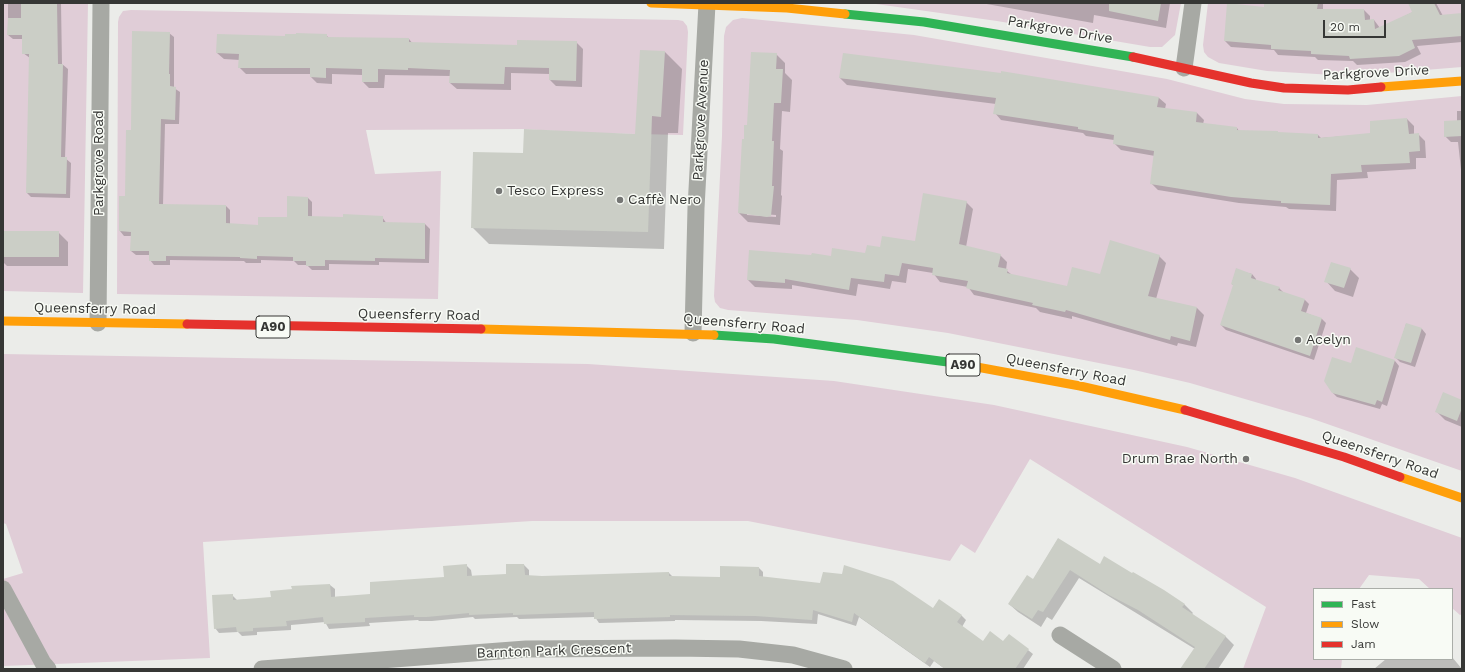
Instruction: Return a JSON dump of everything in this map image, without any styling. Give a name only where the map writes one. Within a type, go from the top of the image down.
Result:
[{"type":"main road","name":"Parkgrove Drive","points":[[651,3],[787,8],[924,22],[1085,49],[1184,68],[1251,83],[1319,90],[1348,90],[1462,81]]},
{"type":"main road","name":"Queensferry Road","points":[[3,321],[693,333],[774,339],[966,365],[1080,386],[1179,408],[1264,432],[1462,498]]},
{"type":"street","name":"Parkgrove Road","points":[[98,323],[101,3]]},
{"type":"street","points":[[1184,68],[1192,3]]},
{"type":"street","name":"Parkgrove Avenue","points":[[693,333],[696,208],[707,4]]},
{"type":"street","points":[[3,589],[43,663],[48,669]]},
{"type":"street","points":[[1060,635],[1113,669]]},
{"type":"street","name":"Barnton Park Crescent","points":[[262,669],[526,649],[675,648],[739,649],[793,656],[844,669]]},
{"type":"shaded area","points":[[3,3],[88,3],[83,293],[3,291]]},
{"type":"shaded area","points":[[869,3],[1181,3],[1175,35],[1162,47],[1150,47],[997,21]]},
{"type":"shaded area","points":[[1208,3],[1462,3],[1462,67],[1350,76],[1267,71],[1219,63],[1208,57],[1204,52],[1203,45]]},
{"type":"shaded area","points":[[123,11],[683,21],[687,26],[688,32],[683,135],[588,133],[524,129],[366,130],[375,174],[441,171],[438,299],[117,294],[118,22]]},
{"type":"shaded area","points":[[742,18],[914,35],[1167,79],[1245,99],[1284,104],[1367,105],[1462,96],[1462,471],[1310,418],[1190,383],[1134,370],[948,333],[857,320],[728,310],[720,308],[715,302],[714,296],[722,136],[724,36],[726,27],[733,20]]},
{"type":"shaded area","points":[[3,354],[588,364],[834,381],[994,405],[1187,447],[1295,478],[1462,538],[1462,614],[1460,615],[1453,609],[1453,588],[1429,588],[1419,579],[1369,575],[1360,588],[1313,588],[1313,660],[1342,660],[1341,669],[1243,669],[1266,607],[1030,459],[975,553],[961,544],[950,561],[748,521],[532,521],[203,542],[210,658],[3,666],[3,579],[23,573],[6,524],[3,523]]},
{"type":"building","points":[[21,3],[57,3],[58,64],[63,64],[61,157],[67,157],[66,194],[26,193],[29,54],[22,54],[22,35],[7,35],[8,18],[21,18]]},
{"type":"building","points":[[1109,3],[1161,3],[1158,21],[1109,11]]},
{"type":"building","points":[[1227,3],[1264,7],[1264,3],[1318,3],[1317,9],[1364,9],[1365,20],[1374,19],[1375,29],[1412,12],[1408,3],[1434,3],[1440,15],[1462,13],[1462,36],[1412,40],[1415,48],[1399,56],[1350,59],[1349,56],[1311,54],[1311,51],[1271,49],[1271,45],[1224,41]]},
{"type":"building","points":[[132,31],[170,32],[169,74],[170,86],[176,87],[175,120],[161,119],[159,204],[226,205],[226,223],[258,225],[258,217],[287,217],[287,196],[308,197],[308,216],[343,217],[343,214],[383,216],[383,222],[425,223],[425,259],[375,258],[375,261],[325,260],[325,266],[306,266],[306,261],[293,261],[293,257],[257,256],[257,259],[240,257],[166,256],[166,261],[149,261],[149,251],[130,251],[131,232],[119,231],[119,196],[125,196],[126,130],[131,130]]},
{"type":"building","points":[[217,34],[285,36],[285,34],[327,34],[327,37],[409,38],[409,42],[517,45],[517,40],[577,41],[576,81],[549,80],[549,68],[505,67],[504,84],[449,83],[450,70],[408,68],[408,70],[378,69],[378,82],[362,82],[362,69],[326,68],[326,78],[310,77],[310,68],[238,68],[239,54],[216,53]]},
{"type":"building","points":[[640,50],[665,51],[661,117],[652,116],[648,232],[471,228],[473,152],[523,153],[524,129],[635,134]]},
{"type":"building","points":[[751,52],[777,53],[776,69],[783,69],[781,103],[774,103],[772,186],[774,186],[771,216],[767,217],[738,213],[742,139],[744,139],[744,125],[747,125]]},
{"type":"building","points":[[843,53],[1001,73],[1001,71],[1159,97],[1157,107],[1197,112],[1196,122],[1237,127],[1237,130],[1318,134],[1318,138],[1370,133],[1370,121],[1407,118],[1409,134],[1419,133],[1420,151],[1409,152],[1410,163],[1361,165],[1362,172],[1331,174],[1330,205],[1281,203],[1281,201],[1231,197],[1150,184],[1154,151],[1113,144],[1114,135],[1078,129],[1078,127],[993,114],[996,98],[839,78]]},
{"type":"building","points":[[1462,120],[1462,136],[1444,137],[1444,121]]},
{"type":"building","points":[[923,193],[967,201],[959,244],[1001,254],[998,267],[1008,269],[1007,273],[1067,286],[1072,267],[1100,274],[1110,240],[1160,255],[1148,296],[1197,307],[1190,341],[1171,336],[1170,340],[1066,310],[1065,312],[1032,305],[1033,303],[969,289],[966,288],[968,281],[932,275],[933,268],[902,263],[899,276],[885,274],[884,282],[851,278],[849,290],[785,279],[785,283],[747,280],[749,250],[811,255],[812,253],[831,256],[832,248],[865,253],[867,245],[880,247],[882,236],[915,241]]},
{"type":"building","points":[[3,231],[59,231],[59,257],[3,257]]},
{"type":"building","points":[[1331,262],[1351,268],[1344,288],[1324,282]]},
{"type":"building","points":[[1236,268],[1252,274],[1251,278],[1280,287],[1278,290],[1305,299],[1301,311],[1322,318],[1310,356],[1220,325],[1233,285],[1231,284]]},
{"type":"building","points":[[1406,323],[1422,328],[1411,363],[1394,358]]},
{"type":"building","points":[[1356,347],[1395,360],[1382,402],[1377,400],[1375,405],[1332,393],[1324,381],[1332,357],[1351,363]]},
{"type":"building","points":[[1443,392],[1462,400],[1462,408],[1457,421],[1435,412]]},
{"type":"building","points":[[1058,538],[1100,564],[1104,556],[1164,590],[1185,604],[1182,607],[1226,636],[1204,669],[1180,669],[1195,647],[1138,610],[1109,595],[1070,570],[1043,612],[1038,610],[1032,619],[1008,604],[1027,575],[1033,579]]},
{"type":"building","points":[[467,564],[467,576],[506,574],[506,564],[524,564],[525,575],[542,576],[669,572],[669,576],[720,577],[720,566],[759,567],[759,576],[820,583],[823,572],[842,574],[844,565],[893,581],[933,608],[939,599],[962,615],[957,622],[983,641],[990,631],[1003,641],[1009,634],[1029,649],[1015,669],[945,669],[929,657],[925,663],[854,613],[852,622],[813,610],[812,620],[756,616],[670,615],[670,617],[594,619],[594,612],[513,615],[513,613],[469,615],[469,613],[426,617],[414,617],[414,615],[365,618],[365,622],[324,624],[323,617],[286,621],[287,626],[253,628],[253,631],[237,632],[236,627],[214,629],[212,595],[233,594],[233,600],[271,597],[270,591],[292,589],[291,586],[330,584],[331,597],[370,594],[370,582],[444,577],[443,566]]},
{"type":"traffic: fast","points":[[845,14],[924,22],[1133,57]]},
{"type":"traffic: fast","points":[[714,335],[774,339],[955,363]]},
{"type":"traffic: slow","points":[[651,3],[787,8],[845,14]]},
{"type":"traffic: slow","points":[[1381,87],[1462,81]]},
{"type":"traffic: slow","points":[[3,321],[187,324]]},
{"type":"traffic: slow","points":[[481,329],[714,335]]},
{"type":"traffic: slow","points":[[955,363],[1080,386],[1185,410]]},
{"type":"traffic: slow","points":[[1400,477],[1462,498]]},
{"type":"traffic: jam","points":[[1133,57],[1251,83],[1284,88],[1348,90],[1381,87]]},
{"type":"traffic: jam","points":[[187,324],[481,329]]},
{"type":"traffic: jam","points":[[1185,410],[1344,457],[1400,477]]},
{"type":"place","name":"Tesco Express","points":[[499,191]]},
{"type":"place","name":"Caffè Nero","points":[[620,200]]},
{"type":"place","name":"Acelyn","points":[[1298,340]]},
{"type":"place","name":"Drum Brae North","points":[[1246,459]]}]
